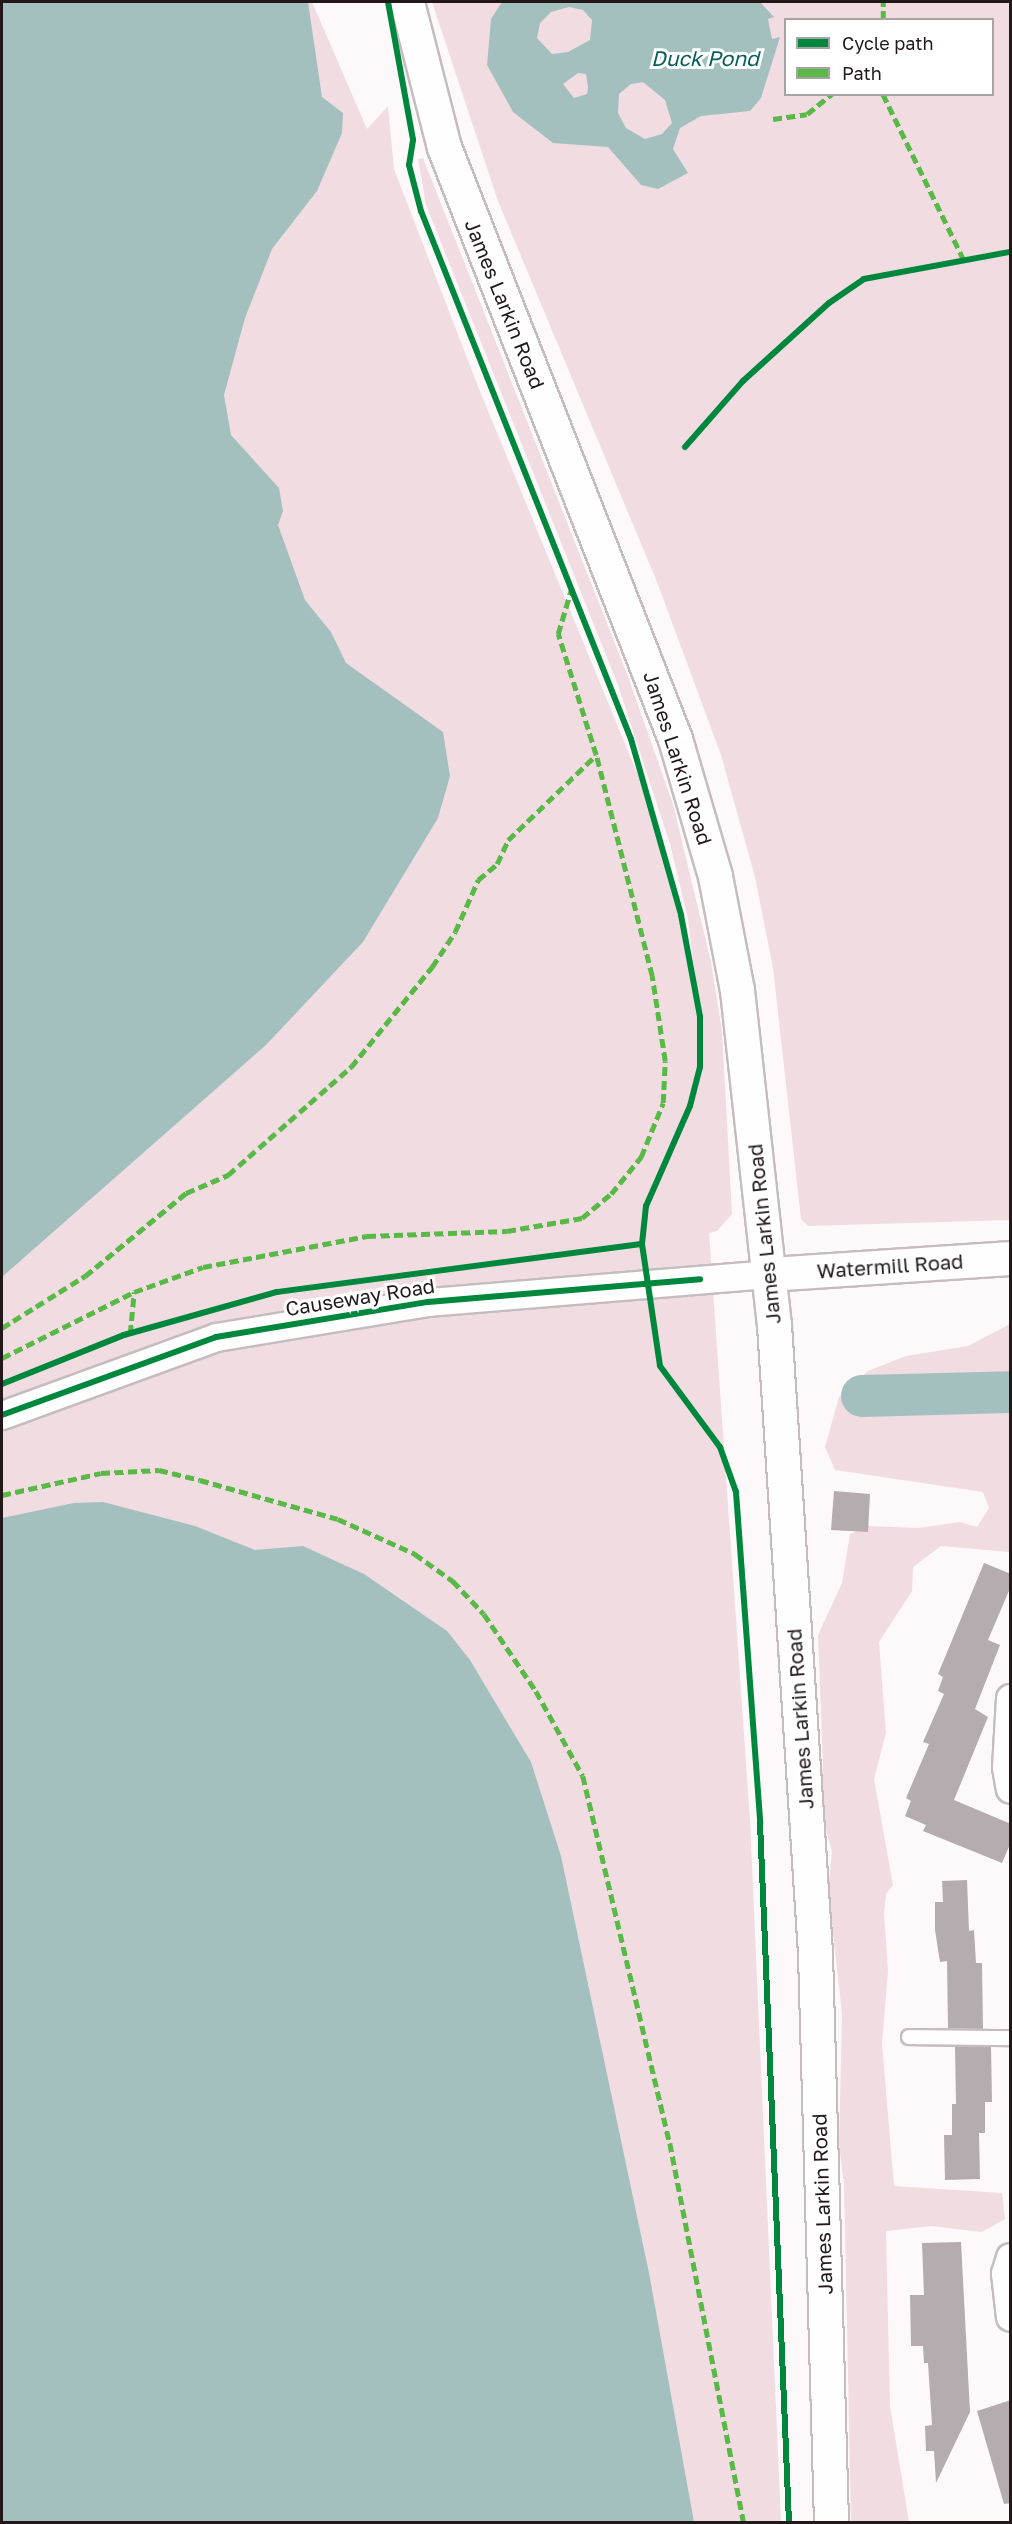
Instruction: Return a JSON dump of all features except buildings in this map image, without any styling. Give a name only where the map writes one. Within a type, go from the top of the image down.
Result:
[{"type":"main road","name":"James Larkin Road","points":[[407,2],[444,147],[591,513],[696,806],[737,990],[769,1274],[815,1953],[831,2523]]},
{"type":"main road","name":"Watermill Road","points":[[769,1274],[1011,1258]]},
{"type":"street","name":"Causeway Road","points":[[2,1415],[216,1337],[428,1302],[769,1274]]},
{"type":"street","points":[[1011,1698],[1006,1767],[1011,1789]]},
{"type":"street","points":[[1011,2257],[1005,2273],[1011,2317]]},
{"type":"lane","points":[[909,2037],[1011,2038]]},
{"type":"shaded area","points":[[2,2],[312,2],[367,129],[388,106],[394,169],[479,389],[651,807],[681,915],[699,1011],[688,919],[670,844],[618,685],[426,205],[418,159],[423,158],[627,674],[673,804],[711,962],[722,1031],[732,1214],[717,1231],[709,1233],[750,1820],[781,2522],[2,2522]]},
{"type":"shaded area","points":[[432,2],[1010,2],[1010,1220],[808,1226],[801,1219],[773,968],[755,877],[721,755],[657,582],[498,201]]},
{"type":"shaded area","points":[[1010,1324],[1010,1552],[941,1546],[913,1567],[912,1591],[879,1642],[886,1733],[874,1779],[893,1885],[886,1894],[884,1913],[888,1971],[882,2043],[894,2186],[1002,2193],[1005,2219],[982,2232],[931,2226],[886,2231],[890,2406],[909,2522],[851,2522],[844,2184],[839,2144],[842,2014],[828,1888],[832,1852],[819,1803],[823,1764],[818,1635],[842,1583],[850,1534],[869,1526],[918,1528],[960,1522],[977,1527],[989,1508],[983,1492],[835,1470],[825,1447],[839,1397],[868,1371],[906,1356],[968,1346]]},
{"type":"water","points":[[2,2],[308,2],[322,97],[343,113],[342,133],[317,191],[272,249],[245,318],[224,395],[231,435],[279,488],[283,511],[278,525],[305,600],[331,632],[346,663],[443,732],[450,776],[438,818],[363,942],[266,1045],[2,1277]]},
{"type":"water","name":"Duck Pond","points":[[502,2],[760,2],[774,17],[768,19],[772,39],[780,37],[761,98],[750,111],[701,116],[680,128],[673,149],[688,173],[658,189],[641,185],[608,147],[553,143],[513,112],[487,65],[491,19]],"holes":[[[569,7],[583,10],[592,20],[590,40],[568,52],[552,54],[537,38],[540,23],[551,12]],[[578,73],[586,74],[587,94],[574,98],[563,84]],[[643,82],[665,100],[672,123],[662,134],[645,139],[626,128],[618,113],[619,94],[631,84]]]},
{"type":"water","points":[[103,1502],[195,1526],[255,1550],[303,1546],[364,1574],[447,1631],[470,1660],[531,1762],[561,1856],[649,2273],[694,2522],[2,2522],[2,1518],[74,1503]]},
{"type":"waterway","points":[[862,1396],[1010,1392]]},
{"type":"marked path","points":[[883,2],[883,18]]},
{"type":"marked path","points":[[773,119],[807,114],[830,96]]},
{"type":"marked path","points":[[884,96],[965,262]]},
{"type":"marked path","points":[[2,1328],[85,1276],[186,1193],[228,1175],[351,1067],[432,967],[455,932],[478,880],[497,864],[508,840],[596,755],[558,634],[571,590]]},
{"type":"marked path","points":[[130,1334],[134,1292],[203,1267],[367,1236],[507,1231],[582,1218],[611,1194],[641,1157],[663,1103],[665,1061],[652,976],[596,755]]},
{"type":"marked path","points":[[2,1358],[134,1292]]},
{"type":"marked path","points":[[2,1495],[101,1473],[159,1470],[200,1480],[338,1519],[415,1554],[453,1581],[484,1614],[536,1691],[583,1776],[670,2143],[744,2522]]},
{"type":"cycle path","points":[[388,2],[413,140],[409,165],[421,211],[631,739],[681,915],[700,1017],[700,1067],[690,1106],[646,1206],[642,1244],[660,1366],[720,1447],[736,1492],[760,1822],[789,2522]]},
{"type":"cycle path","points":[[685,447],[743,381],[829,303],[864,279],[1010,252]]},
{"type":"cycle path","points":[[2,1384],[124,1335],[277,1292],[642,1244]]},
{"type":"cycle path","points":[[2,1415],[216,1337],[428,1302],[700,1279]]}]
